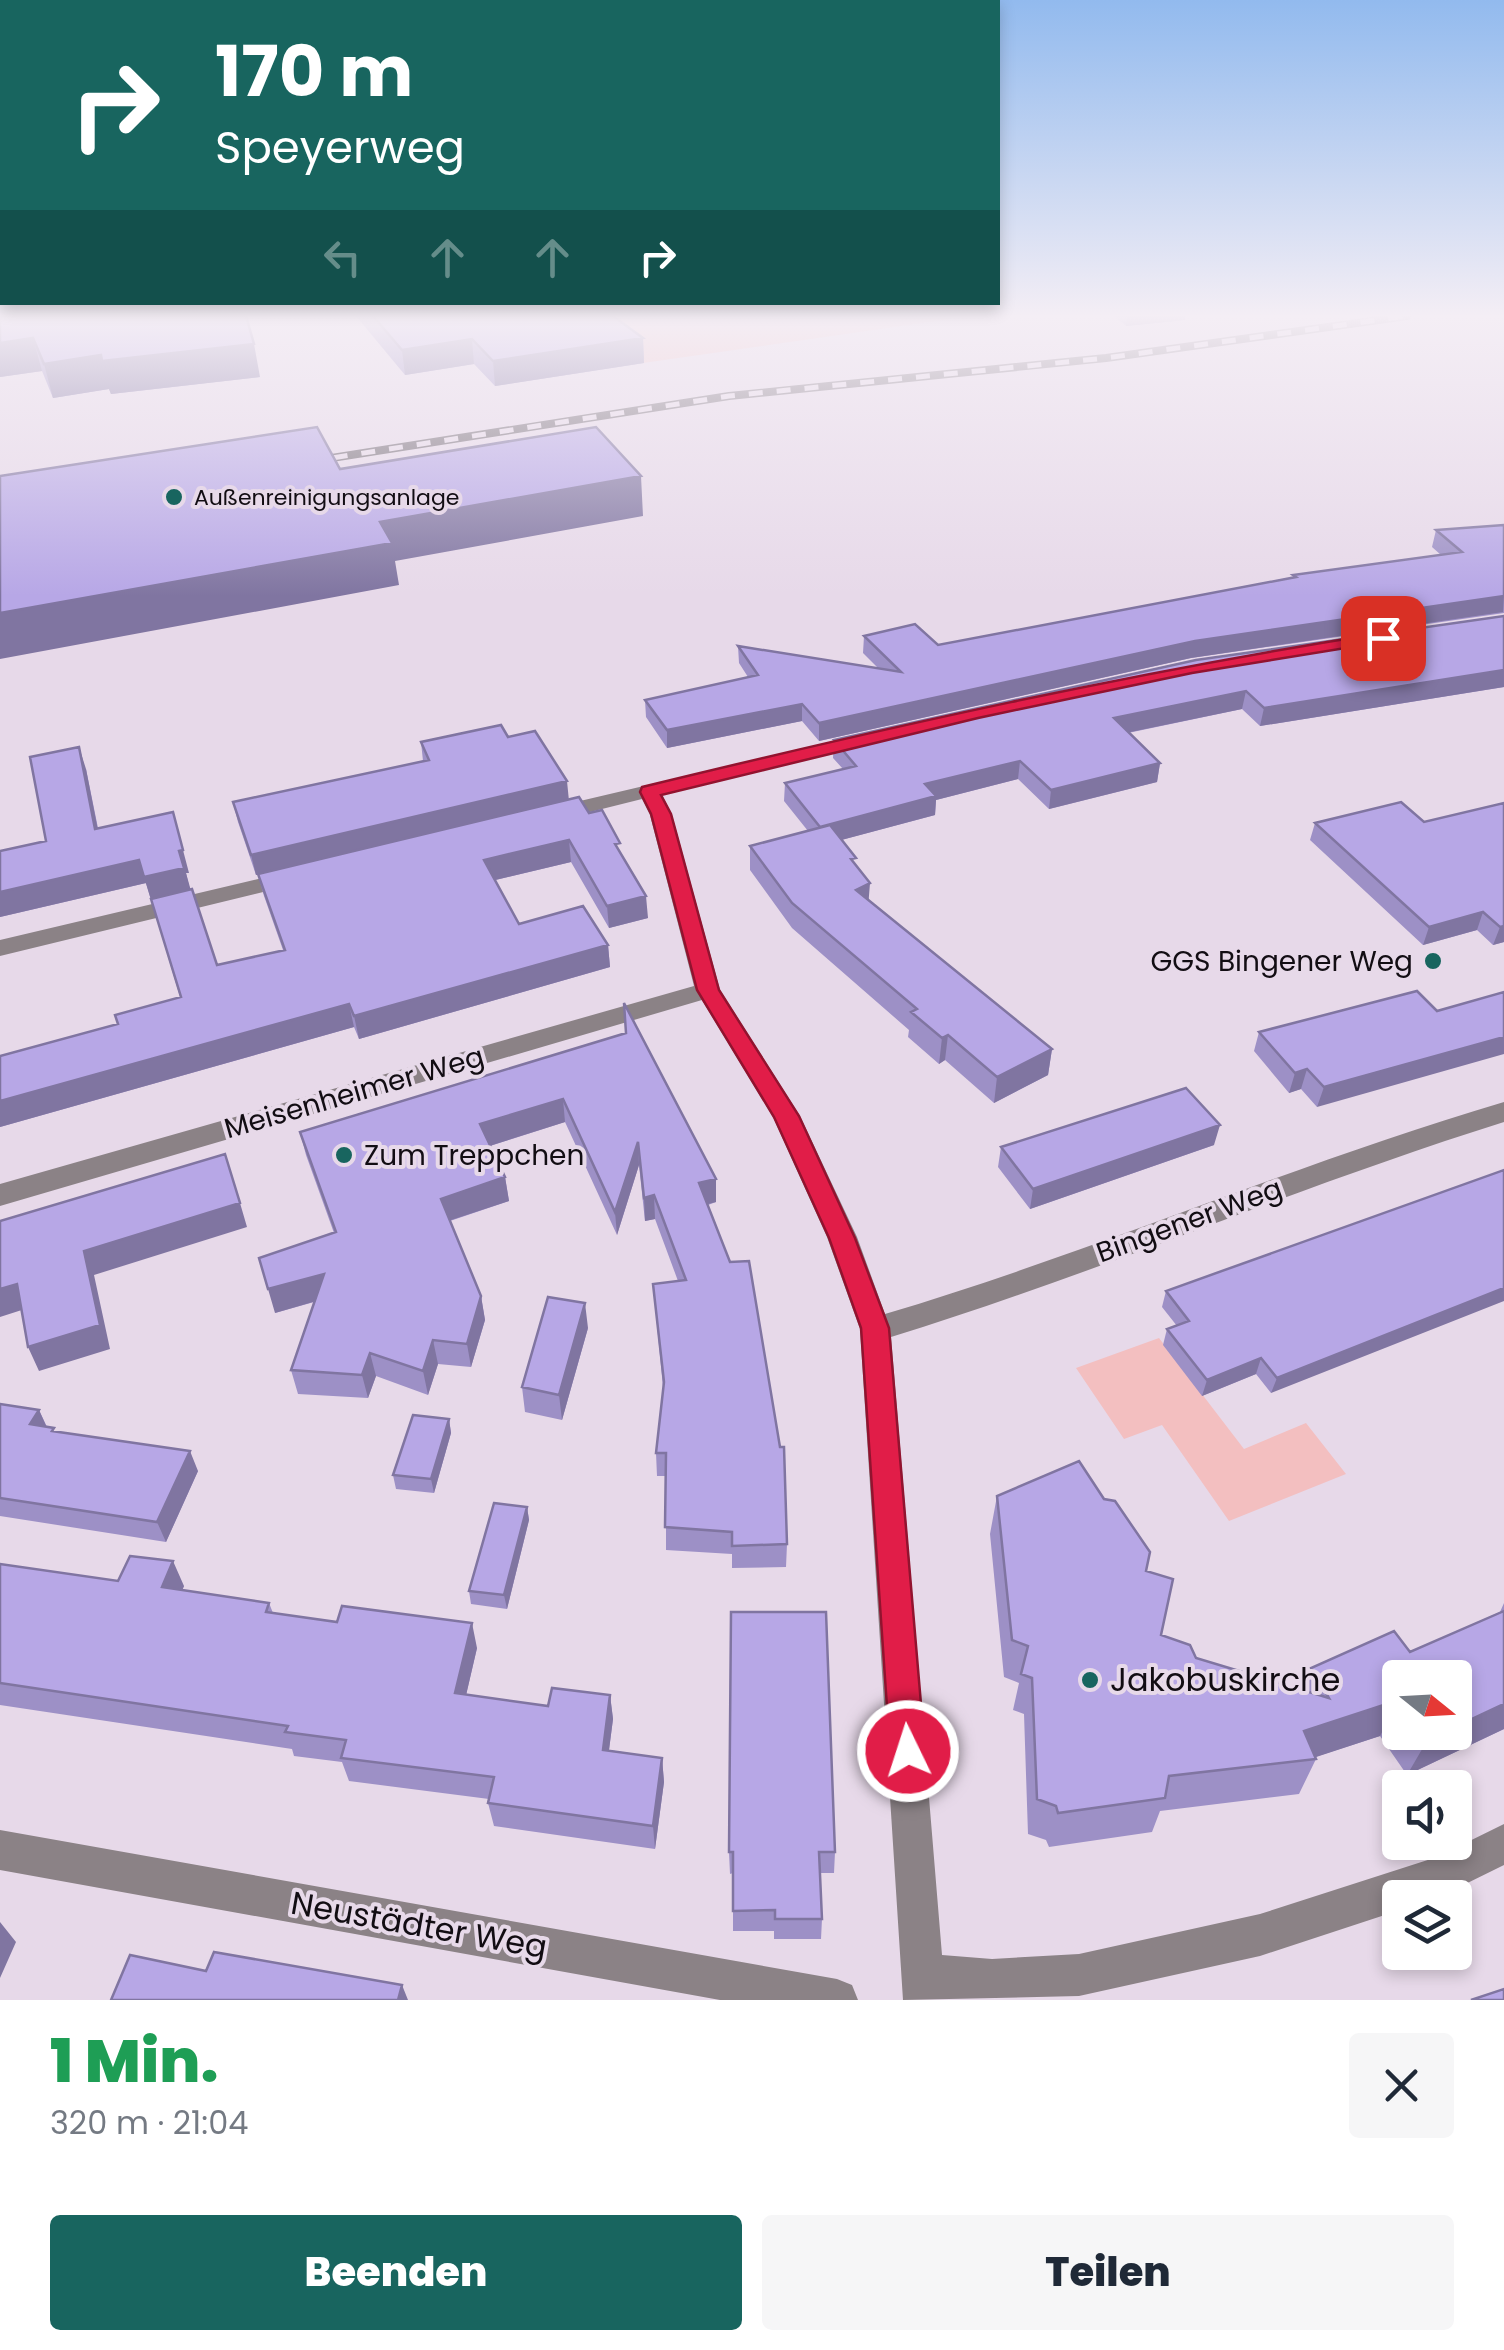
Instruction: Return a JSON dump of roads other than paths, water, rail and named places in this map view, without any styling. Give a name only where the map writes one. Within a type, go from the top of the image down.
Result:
[{"type":"street","points":[[535,819],[882,736]]},
{"type":"street","points":[[649,792],[661,814],[708,990],[786,1116],[842,1238],[875,1328],[924,1988],[1079,1975],[1260,1935],[1444,1875],[1504,1844]]},
{"type":"street","points":[[0,948],[306,874]]},
{"type":"street","name":"Meisenheimer Weg","points":[[0,1195],[708,990]]},
{"type":"street","name":"Bingener Weg","points":[[875,1328],[950,1308],[1327,1170],[1504,1112]]},
{"type":"street","name":"Neustädter Weg","points":[[0,1850],[837,2000]]},
{"type":"railway","points":[[306,462],[644,409]]},
{"type":"place","name":"Außenreinigungsanlage","points":[[174,497]]},
{"type":"place","name":"GGS Bingener Weg","points":[[1433,961]]},
{"type":"place","name":"Zum Treppchen","points":[[344,1155]]},
{"type":"place","name":"Jakobuskirche","points":[[1090,1680]]}]
